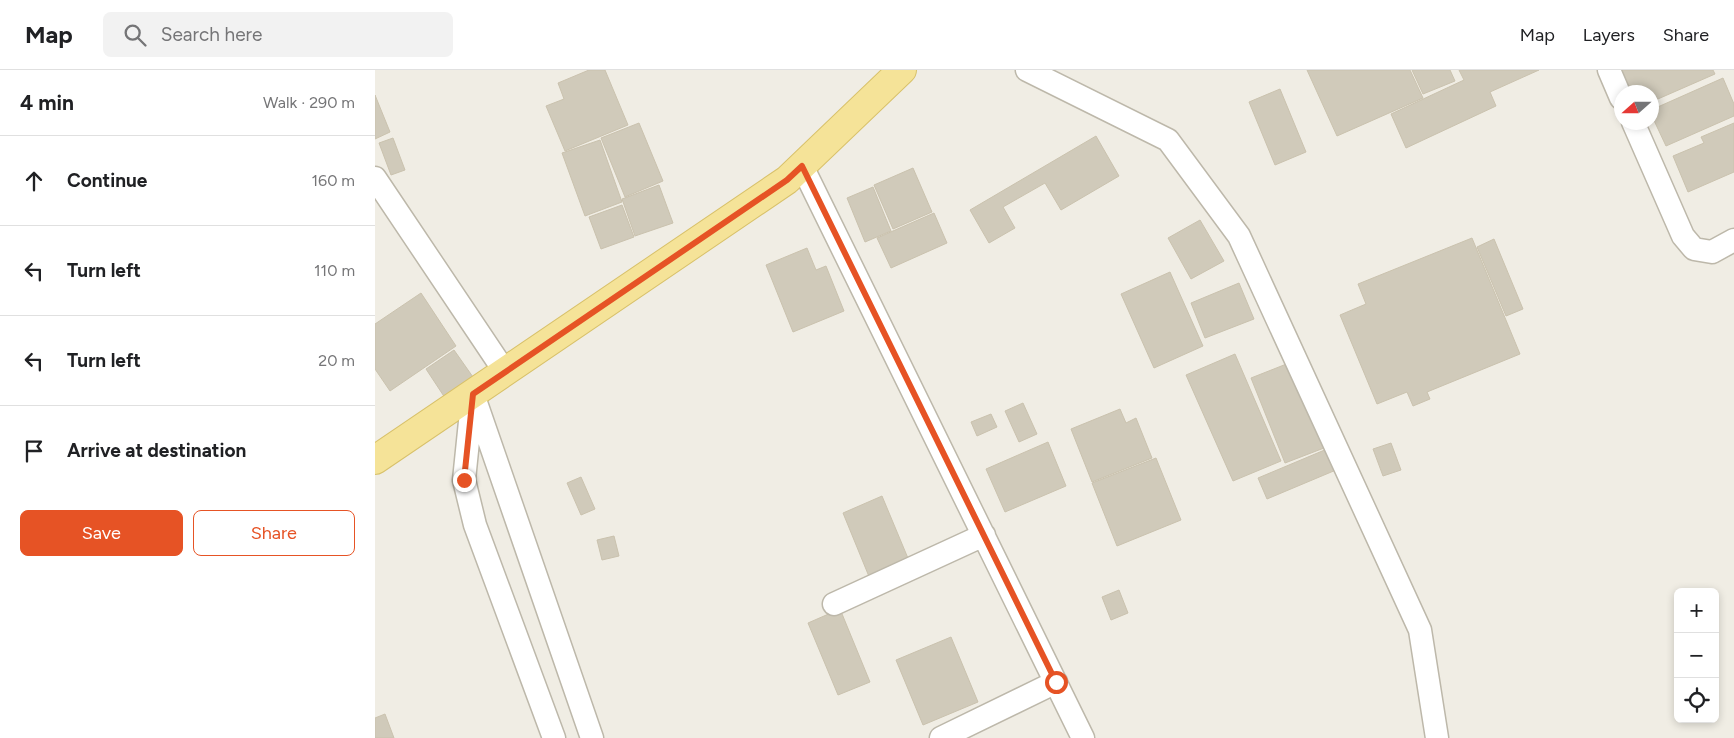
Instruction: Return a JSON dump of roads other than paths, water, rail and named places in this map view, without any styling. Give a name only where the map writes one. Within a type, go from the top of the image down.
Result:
[{"type":"main road","points":[[375,460],[787,180],[902,70]]},
{"type":"street","points":[[1027,70],[1168,140],[1239,236],[1420,630],[1437,738]]},
{"type":"street","points":[[1609,70],[1615,85]]},
{"type":"street","points":[[1637,130],[1683,236],[1694,248],[1712,252],[1734,240]]},
{"type":"street","points":[[802,166],[1083,738]]},
{"type":"street","points":[[375,178],[505,372]]},
{"type":"street","points":[[473,394],[464,480],[475,525],[554,738]]},
{"type":"street","points":[[473,394],[591,738]]},
{"type":"street","points":[[834,604],[984,535]]},
{"type":"street","points":[[941,738],[1056,682]]}]
